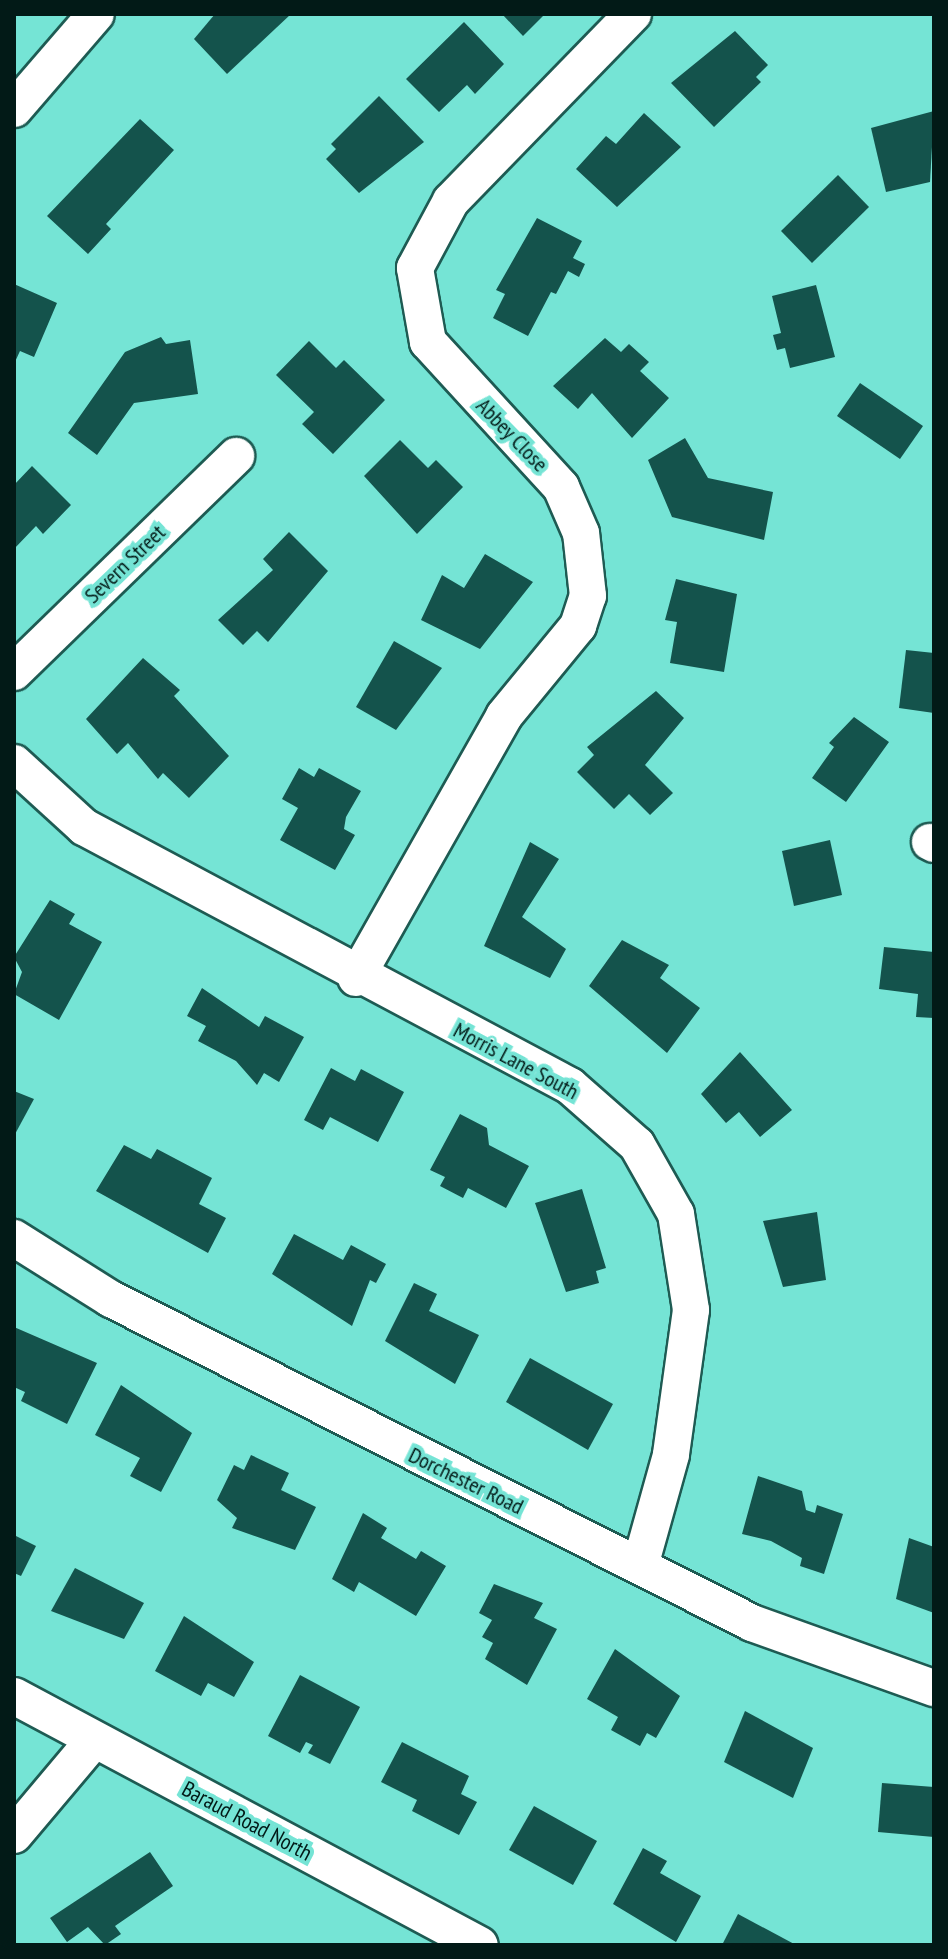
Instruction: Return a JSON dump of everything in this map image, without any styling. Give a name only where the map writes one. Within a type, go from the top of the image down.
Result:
[{"type":"street","points":[[14,68],[81,14]]},
{"type":"street","points":[[14,109],[96,14]]},
{"type":"street","name":"Abbey Close","points":[[356,978],[504,716],[578,626],[588,596],[581,533],[561,487],[428,342],[415,268],[451,201],[633,14]]},
{"type":"street","name":"Severn Street","points":[[14,672],[236,456]]},
{"type":"street","name":"Morris Lane South","points":[[14,763],[84,827],[356,978],[570,1086],[637,1145],[676,1214],[686,1252],[688,1356],[671,1455],[640,1566]]},
{"type":"street","name":"Dorchester Road","points":[[14,1238],[111,1299],[803,1646],[934,1688]]},
{"type":"street","name":"Baraud Road North","points":[[14,1696],[480,1945]]},
{"type":"street","points":[[14,1835],[94,1740]]},
{"type":"building","points":[[215,14],[291,14],[227,74],[194,39]]},
{"type":"building","points":[[502,14],[545,14],[523,36]]},
{"type":"building","points":[[464,22],[504,64],[475,94],[467,85],[439,112],[406,79]]},
{"type":"building","points":[[735,31],[768,65],[756,77],[761,82],[714,127],[671,83]]},
{"type":"building","points":[[379,96],[424,142],[359,193],[326,159],[336,149],[331,144]]},
{"type":"building","points":[[934,111],[930,182],[886,192],[871,128]]},
{"type":"building","points":[[644,113],[681,147],[617,207],[576,169],[606,136],[616,144]]},
{"type":"building","points":[[140,119],[174,150],[106,224],[111,229],[88,254],[47,216]]},
{"type":"building","points":[[838,175],[869,207],[812,263],[781,231]]},
{"type":"building","points":[[537,218],[582,241],[573,258],[585,264],[579,277],[568,271],[556,294],[551,292],[528,336],[493,318],[505,294],[496,290]]},
{"type":"building","points":[[14,284],[57,303],[34,357],[20,351],[14,364]]},
{"type":"building","points":[[816,285],[835,357],[790,368],[785,348],[777,350],[773,335],[781,333],[772,296]]},
{"type":"building","points":[[161,337],[166,344],[190,340],[198,394],[134,403],[97,455],[68,433],[125,352]]},
{"type":"building","points":[[605,338],[621,352],[629,344],[649,362],[640,371],[669,398],[632,438],[592,393],[578,409],[553,386]]},
{"type":"building","points":[[309,341],[336,368],[344,360],[385,400],[333,454],[302,424],[314,412],[276,375]]},
{"type":"building","points":[[860,383],[923,426],[900,459],[837,416]]},
{"type":"building","points":[[685,438],[708,478],[773,492],[764,540],[672,517],[648,460]]},
{"type":"building","points":[[400,440],[428,468],[436,460],[463,487],[417,534],[364,476]]},
{"type":"building","points":[[32,466],[71,505],[43,534],[36,526],[14,549],[14,485]]},
{"type":"building","points":[[289,532],[328,571],[268,642],[257,631],[243,645],[218,620],[273,570],[263,559]]},
{"type":"building","points":[[485,554],[533,582],[480,649],[421,620],[442,575],[464,588]]},
{"type":"building","points":[[676,579],[737,594],[724,672],[670,663],[677,622],[665,620]]},
{"type":"building","points":[[394,641],[442,668],[396,730],[356,707]]},
{"type":"building","points":[[906,650],[934,653],[934,713],[899,708]]},
{"type":"building","points":[[143,658],[180,690],[174,696],[229,756],[189,798],[163,773],[158,779],[128,743],[117,754],[86,719]]},
{"type":"building","points":[[656,691],[684,718],[645,765],[673,793],[650,815],[629,794],[614,809],[577,772],[594,755],[587,747]]},
{"type":"building","points":[[854,717],[889,742],[846,802],[812,778],[834,747],[829,743]]},
{"type":"building","points":[[299,768],[314,777],[319,768],[361,791],[346,817],[344,829],[355,835],[335,870],[280,840],[298,808],[282,799]]},
{"type":"building","points":[[830,840],[842,895],[794,906],[782,851]]},
{"type":"building","points":[[530,842],[559,859],[522,917],[566,949],[550,978],[484,946]]},
{"type":"building","points":[[50,900],[75,914],[69,924],[102,942],[59,1020],[14,994],[22,972],[14,957]]},
{"type":"building","points":[[622,940],[669,965],[660,978],[700,1008],[667,1053],[589,986]]},
{"type":"building","points":[[884,947],[934,952],[934,1018],[916,1017],[918,994],[879,989]]},
{"type":"building","points":[[202,988],[259,1027],[265,1016],[304,1037],[279,1082],[264,1073],[257,1085],[236,1061],[198,1041],[206,1026],[187,1016]]},
{"type":"building","points":[[740,1052],[792,1110],[760,1137],[739,1112],[726,1123],[701,1094]]},
{"type":"building","points":[[331,1068],[355,1081],[361,1069],[404,1092],[378,1142],[330,1117],[323,1130],[304,1120]]},
{"type":"building","points":[[14,1091],[34,1099],[14,1136]]},
{"type":"building","points":[[460,1114],[487,1128],[489,1145],[529,1166],[506,1208],[468,1188],[463,1198],[440,1186],[445,1177],[430,1170]]},
{"type":"building","points":[[124,1145],[151,1159],[157,1149],[212,1178],[199,1204],[226,1218],[208,1253],[96,1191]]},
{"type":"building","points":[[582,1189],[606,1268],[596,1271],[599,1283],[566,1292],[535,1203]]},
{"type":"building","points":[[817,1212],[826,1280],[783,1287],[763,1221]]},
{"type":"building","points":[[294,1234],[343,1260],[351,1245],[386,1264],[376,1283],[370,1280],[352,1326],[272,1274]]},
{"type":"building","points":[[414,1283],[437,1294],[429,1311],[479,1335],[455,1384],[385,1341]]},
{"type":"building","points":[[14,1327],[97,1363],[67,1424],[21,1401],[25,1392],[14,1387]]},
{"type":"building","points":[[530,1358],[613,1404],[588,1450],[506,1402]]},
{"type":"building","points":[[121,1385],[192,1433],[161,1492],[130,1476],[140,1458],[95,1435]]},
{"type":"building","points":[[251,1455],[289,1473],[281,1490],[316,1507],[295,1550],[232,1528],[237,1518],[217,1500],[234,1465],[244,1470]]},
{"type":"building","points":[[758,1476],[802,1491],[806,1510],[815,1513],[817,1505],[843,1514],[824,1574],[800,1566],[802,1558],[771,1541],[742,1534]]},
{"type":"building","points":[[363,1513],[387,1528],[381,1538],[416,1559],[421,1551],[446,1566],[416,1616],[359,1582],[354,1592],[332,1579]]},
{"type":"building","points":[[14,1535],[36,1546],[21,1576],[14,1573]]},
{"type":"building","points":[[909,1538],[934,1547],[934,1613],[896,1599]]},
{"type":"building","points":[[75,1568],[144,1603],[124,1639],[51,1611]]},
{"type":"building","points":[[494,1584],[543,1603],[534,1618],[557,1629],[527,1685],[485,1659],[493,1643],[482,1637],[492,1620],[479,1613]]},
{"type":"building","points":[[184,1616],[254,1662],[234,1697],[208,1683],[201,1696],[155,1671]]},
{"type":"building","points":[[615,1649],[680,1696],[656,1738],[647,1733],[640,1746],[611,1730],[618,1717],[587,1699]]},
{"type":"building","points":[[300,1675],[360,1707],[330,1764],[308,1753],[313,1745],[306,1742],[300,1753],[268,1736]]},
{"type":"building","points":[[745,1711],[813,1748],[793,1798],[724,1762]]},
{"type":"building","points":[[402,1742],[469,1776],[461,1794],[477,1802],[459,1835],[412,1811],[417,1800],[381,1782]]},
{"type":"building","points":[[882,1783],[934,1787],[934,1837],[878,1832]]},
{"type":"building","points":[[534,1806],[597,1841],[573,1885],[509,1850]]},
{"type":"building","points":[[643,1848],[667,1861],[660,1873],[701,1896],[676,1942],[613,1904]]},
{"type":"building","points":[[150,1852],[173,1886],[115,1926],[121,1934],[105,1945],[88,1927],[67,1942],[50,1918]]},
{"type":"building","points":[[738,1914],[796,1945],[722,1945]]}]
